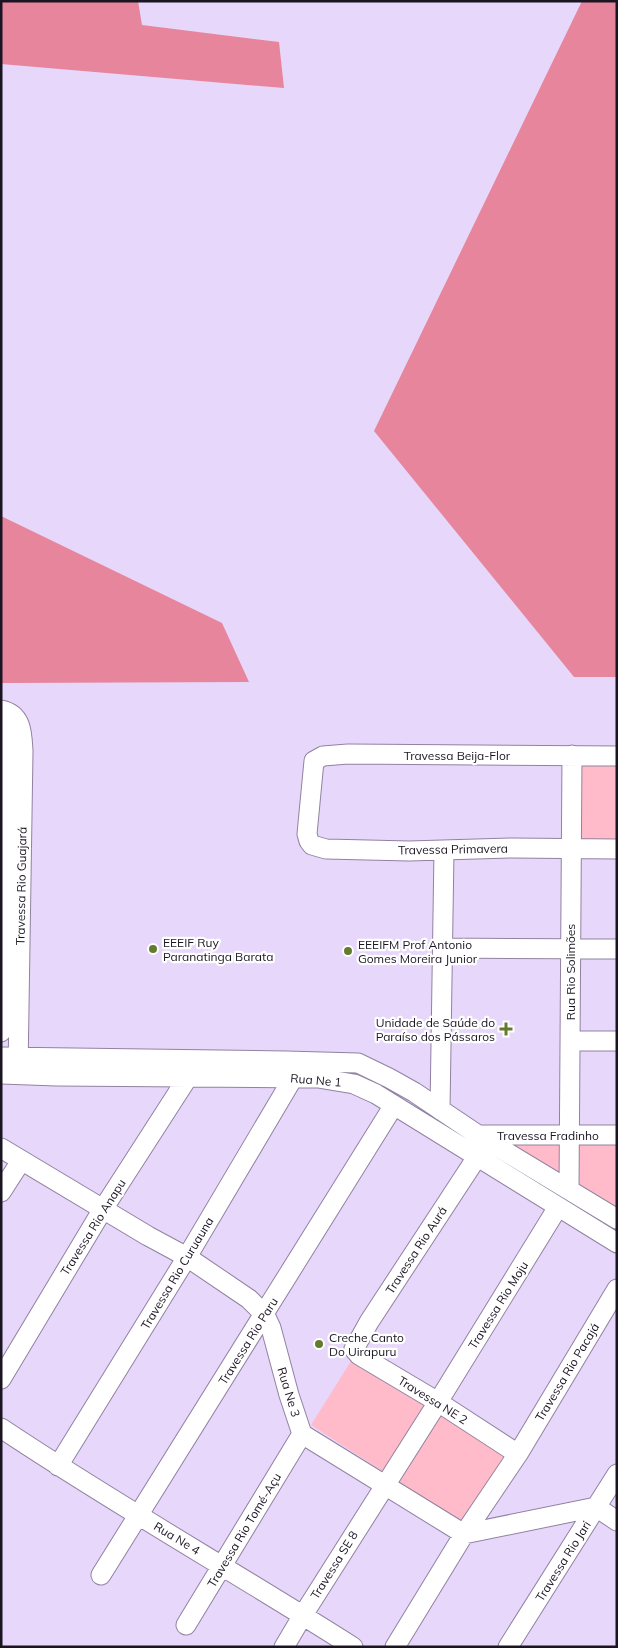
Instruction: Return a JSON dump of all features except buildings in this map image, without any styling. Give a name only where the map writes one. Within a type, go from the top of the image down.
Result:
[{"type":"street","name":"Travessa Rio Guajará","points":[[1,711],[7,725],[10,793],[8,883],[10,1066]]},
{"type":"street","name":"Rua Rio Solimões","points":[[569,1190],[572,755]]},
{"type":"street","name":"Travessa Beija-Flor","points":[[308,823],[314,761],[323,756],[617,756]]},
{"type":"street","name":"Travessa Primavera","points":[[308,823],[309,841],[312,845],[326,849],[617,849]]},
{"type":"street","points":[[440,1110],[444,850]]},
{"type":"street","points":[[442,948],[617,949]]},
{"type":"street","name":"Travessa Rio Guajará","points":[[1,1032],[8,953]]},
{"type":"street","points":[[570,1041],[617,1041]]},
{"type":"street","name":"Rua Ne 1","points":[[10,1066],[286,1061],[358,1063],[417,1094],[478,1135],[617,1219]]},
{"type":"street","name":"Rua Ne 1","points":[[10,1066],[188,1077],[318,1078],[354,1084],[400,1109],[617,1243]]},
{"type":"street","name":"Travessa Rio Anapu","points":[[1,1379],[103,1209],[188,1077]]},
{"type":"street","name":"Travessa Rio Curuauna","points":[[58,1466],[187,1257],[292,1078]]},
{"type":"street","name":"Travessa Rio Paru","points":[[101,1575],[265,1314],[400,1109],[417,1094]]},
{"type":"street","name":"Travessa Fradinho","points":[[478,1135],[617,1135]]},
{"type":"street","name":"Rua Ne 3","points":[[1,1148],[187,1257],[249,1299],[265,1314],[271,1328],[289,1395],[302,1434],[464,1534]]},
{"type":"street","name":"Travessa Rio Aurá","points":[[356,1345],[477,1156]]},
{"type":"street","points":[[1,1192],[21,1161]]},
{"type":"street","name":"Travessa Rio Moju","points":[[385,1485],[558,1207]]},
{"type":"street","name":"Travessa Rio Pacajá","points":[[395,1647],[464,1534],[518,1454],[617,1289]]},
{"type":"street","name":"Travessa NE 2","points":[[356,1345],[355,1353],[438,1402],[518,1454]]},
{"type":"street","name":"Rua Ne 4","points":[[1,1428],[58,1466],[223,1565],[354,1647]]},
{"type":"street","name":"Travessa Rio Tomé-Açu","points":[[186,1625],[302,1434]]},
{"type":"street","name":"Travessa Rio Jari","points":[[508,1647],[617,1474]]},
{"type":"street","name":"Travessa SE 8","points":[[284,1647],[385,1485]]},
{"type":"street","points":[[464,1534],[596,1507],[617,1521]]},
{"type":"shaded area","points":[[1,1],[138,1],[142,25],[279,42],[284,88],[1,64]]},
{"type":"shaded area","points":[[582,1],[617,1],[617,677],[574,677],[374,431]]},
{"type":"shaded area","points":[[1,516],[222,623],[249,682],[1,683]]},
{"type":"shaded area","points":[[570,756],[617,757],[617,853],[571,852]]},
{"type":"shaded area","points":[[497,1141],[617,1141],[617,1220]]},
{"type":"shaded area","points":[[353,1358],[508,1455],[466,1525],[311,1425]]},
{"type":"place","name":"EEEIF Ruy Paranatinga Barata","points":[[153,949]]},
{"type":"place","name":"EEEIFM Prof Antonio Gomes Moreira Junior","points":[[348,951]]},
{"type":"place","name":"Unidade de Saúde do Paraíso dos Pássaros","points":[[506,1029]]},
{"type":"place","name":"Creche Canto Do Uirapuru","points":[[319,1344]]}]
